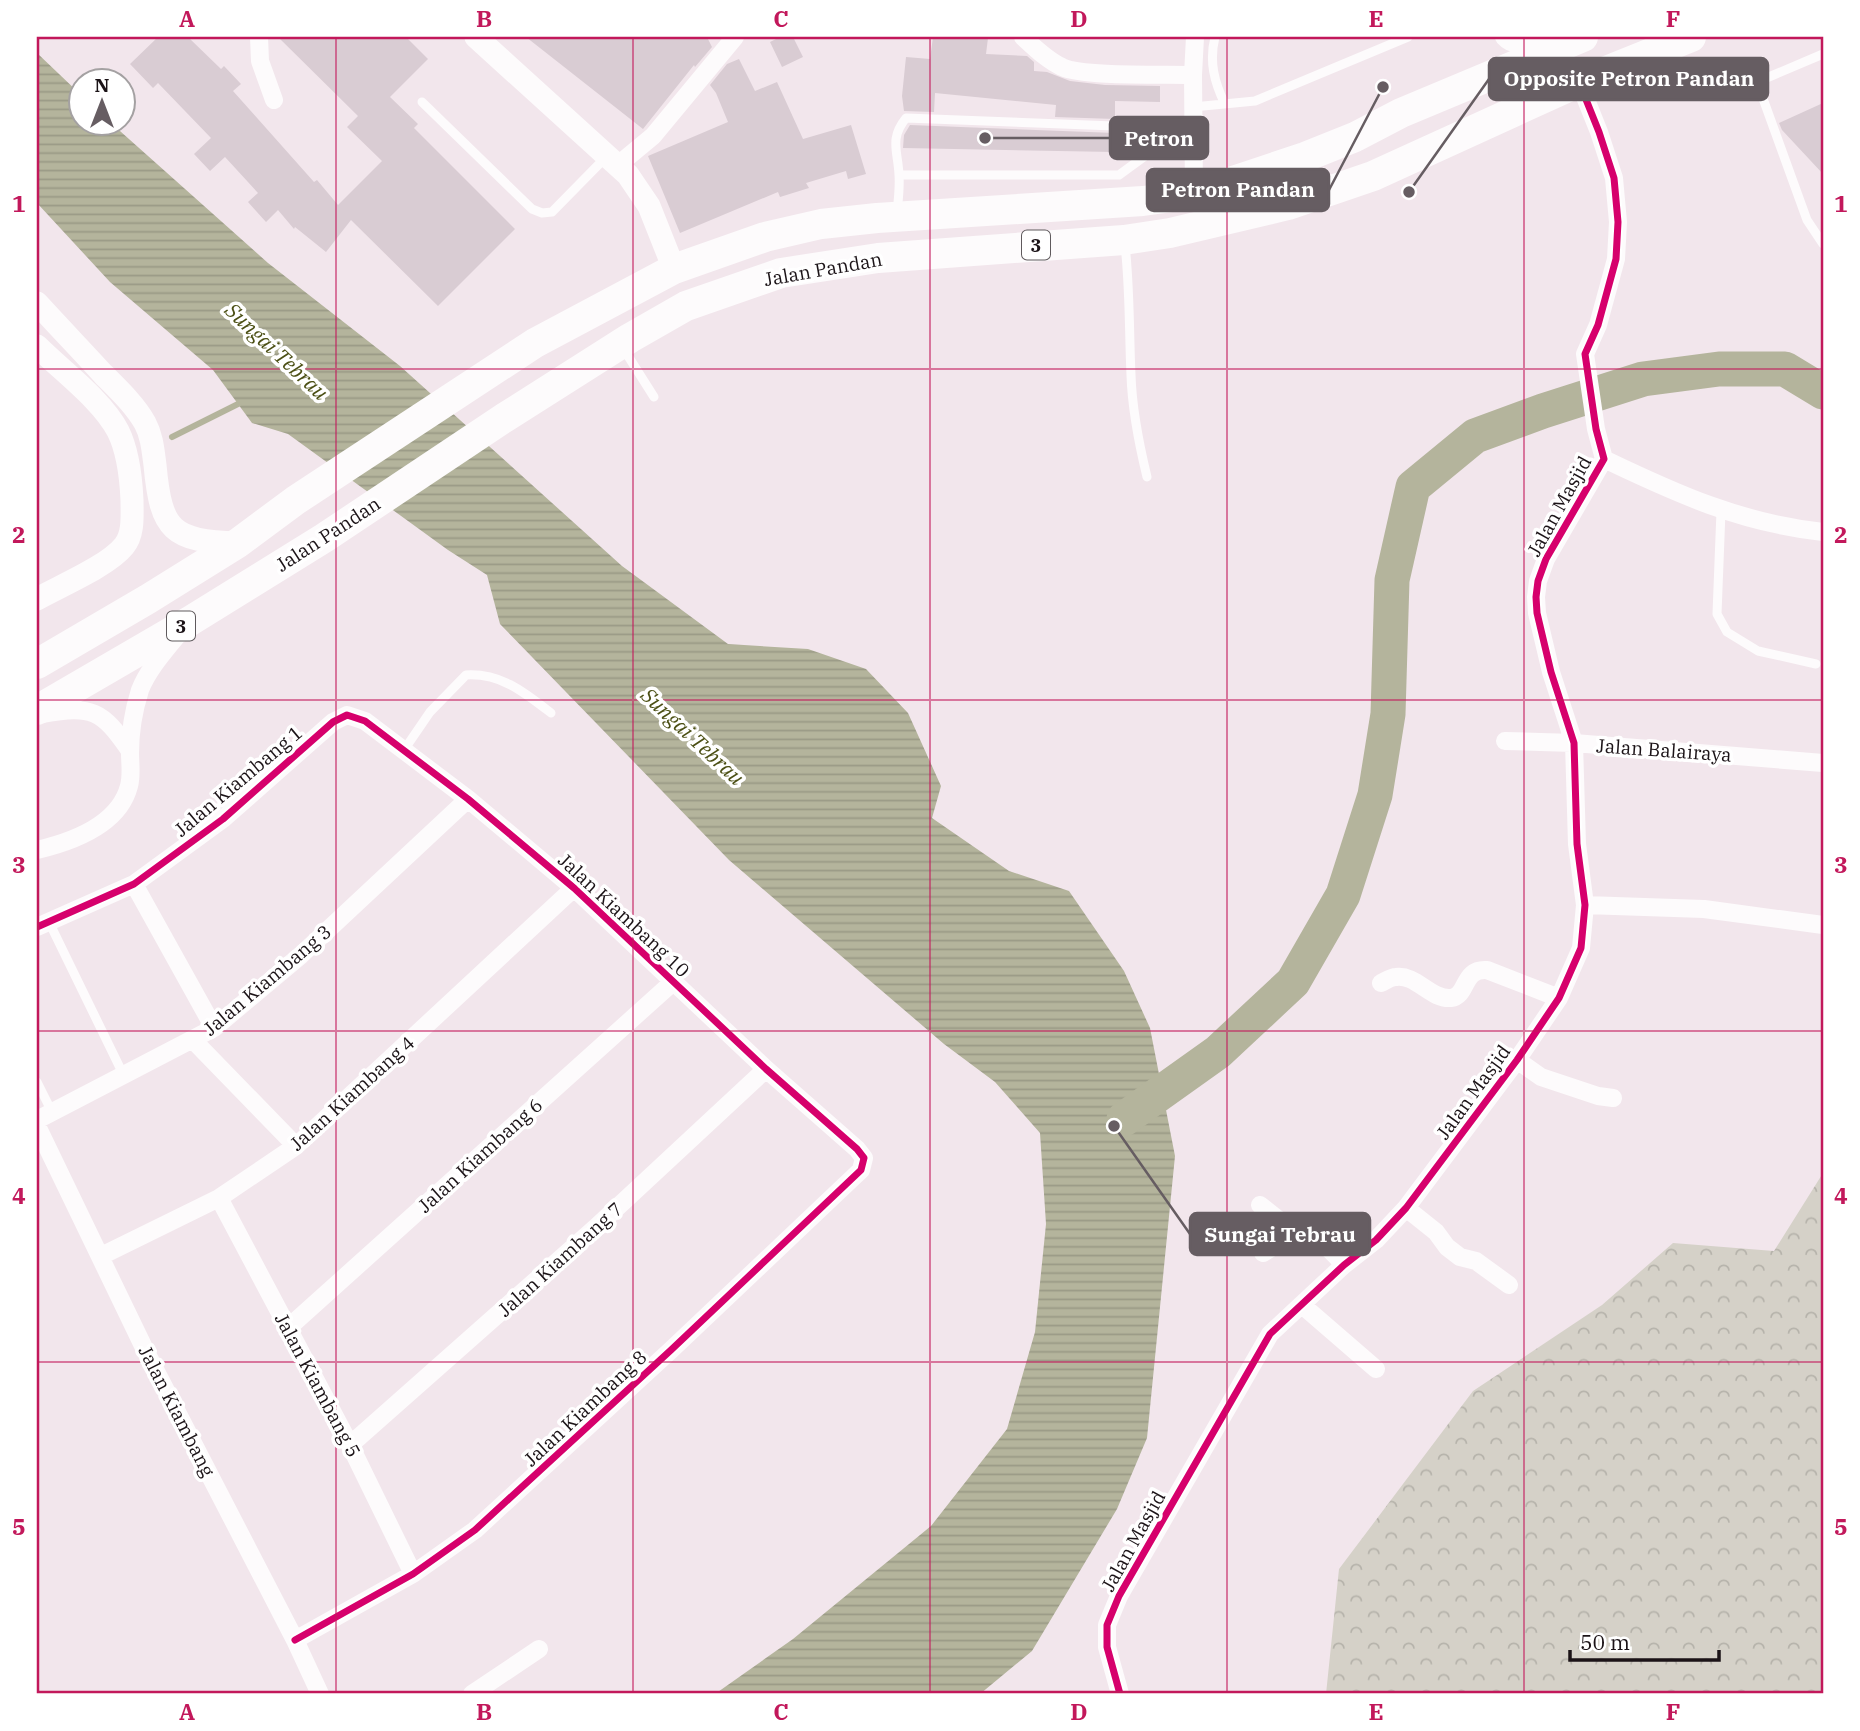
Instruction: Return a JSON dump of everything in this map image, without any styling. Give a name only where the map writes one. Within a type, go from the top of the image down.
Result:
[{"type":"highway","name":"Jalan Pandan","points":[[37,664],[238,542],[296,500],[473,383],[554,333],[674,270],[765,237],[821,224],[897,216],[1143,201],[1194,194],[1305,157],[1355,137],[1401,113],[1583,37]]},
{"type":"highway","name":"Jalan Pandan","points":[[37,710],[190,621],[324,538],[503,418],[686,306],[781,273],[878,258],[1124,240],[1253,215],[1373,176],[1579,82],[1691,37]]},
{"type":"street","points":[[259,37],[260,61],[274,100]]},
{"type":"street","points":[[476,37],[628,175],[649,206],[674,270]]},
{"type":"street","points":[[613,161],[653,136],[735,37]]},
{"type":"street","points":[[1023,37],[1063,68],[1084,72],[1193,75]]},
{"type":"street","points":[[1194,194],[1195,37]]},
{"type":"street","points":[[1504,37],[1510,43],[1518,43],[1533,37]]},
{"type":"street","name":"Jalan Masjid","points":[[1120,1694],[1107,1647],[1107,1625],[1119,1596],[1270,1334],[1344,1265],[1376,1240],[1406,1208],[1517,1060],[1559,998],[1581,947],[1585,905],[1577,844],[1574,743],[1551,672],[1537,613],[1537,589],[1546,559],[1604,459],[1595,429],[1585,354],[1598,325],[1616,259],[1618,222],[1614,178],[1579,82]]},
{"type":"street","points":[[37,303],[145,421],[153,448],[161,509],[170,523],[185,536],[204,541],[238,542]]},
{"type":"street","points":[[37,599],[102,564],[125,546],[133,518],[125,452],[119,434],[109,416],[41,350],[67,335]]},
{"type":"street","points":[[1604,459],[1721,511],[1782,526],[1823,532]]},
{"type":"street","points":[[37,850],[62,844],[87,832],[115,810],[124,799],[129,786],[130,751],[141,690],[154,664],[190,621]]},
{"type":"street","points":[[37,716],[74,709],[90,711],[102,716],[110,724],[130,751]]},
{"type":"street","name":"Jalan Kiambang 10","points":[[347,715],[365,721],[404,750],[468,799],[574,888],[766,1069],[858,1149],[864,1158]]},
{"type":"street","name":"Jalan Kiambang 1","points":[[43,925],[134,884],[223,819],[333,722],[347,715]]},
{"type":"street","name":"Jalan Balairaya","points":[[1505,741],[1574,743],[1823,763]]},
{"type":"street","name":"Jalan Kiambang 3","points":[[44,1116],[214,1028],[301,955],[468,799]]},
{"type":"street","points":[[134,884],[214,1028]]},
{"type":"street","name":"Jalan Kiambang 4","points":[[101,1256],[219,1198],[296,1146],[574,888]]},
{"type":"street","points":[[1585,905],[1704,909],[1823,925]]},
{"type":"street","points":[[1381,983],[1395,977],[1408,978],[1441,997],[1452,998],[1458,995],[1472,974],[1478,970],[1487,970],[1559,998]]},
{"type":"street","name":"Jalan Kiambang 6","points":[[288,1328],[673,982]]},
{"type":"street","points":[[193,1040],[296,1146]]},
{"type":"street","points":[[1517,1060],[1541,1076],[1598,1096],[1613,1098]]},
{"type":"street","name":"Jalan Kiambang 7","points":[[350,1445],[594,1229],[766,1069]]},
{"type":"street","name":"Jalan Kiambang","points":[[37,1126],[147,1354],[295,1640],[320,1694]]},
{"type":"street","name":"Jalan Kiambang 8","points":[[295,1640],[413,1574],[475,1530],[861,1170],[864,1158]]},
{"type":"street","name":"Jalan Kiambang 5","points":[[219,1198],[350,1445],[413,1574]]},
{"type":"street","points":[[1260,1205],[1279,1220],[1284,1229]]},
{"type":"street","points":[[1406,1208],[1436,1232],[1447,1247],[1460,1257],[1476,1261],[1509,1285]]},
{"type":"street","points":[[1263,1252],[1271,1248],[1284,1229]]},
{"type":"street","points":[[1284,1229],[1298,1229],[1330,1247],[1344,1265]]},
{"type":"street","points":[[1302,1305],[1376,1369]]},
{"type":"street","points":[[472,1694],[539,1649]]},
{"type":"lane","points":[[1215,37],[1213,67],[1216,86],[1225,104]]},
{"type":"lane","points":[[1193,107],[1255,101],[1408,37]]},
{"type":"lane","points":[[1650,53],[1737,86],[1757,82],[1823,54]]},
{"type":"lane","points":[[1757,82],[1807,220],[1823,244]]},
{"type":"lane","points":[[422,102],[532,209],[552,212],[613,161]]},
{"type":"lane","points":[[897,216],[899,175],[895,148],[898,129],[906,118],[1193,129]]},
{"type":"lane","points":[[899,175],[1119,175],[1145,156],[1152,127]]},
{"type":"lane","points":[[1124,240],[1130,289],[1131,377],[1136,427],[1147,477]]},
{"type":"lane","points":[[620,344],[654,397]]},
{"type":"lane","points":[[1721,511],[1717,614],[1727,632],[1758,651],[1816,664]]},
{"type":"lane","points":[[404,750],[430,712],[466,676],[482,674],[508,682],[551,713]]},
{"type":"lane","points":[[43,925],[124,1076]]},
{"type":"lane","points":[[37,1082],[44,1116]]},
{"type":"green space","points":[[1823,1173],[1823,1694],[1326,1694],[1339,1569],[1473,1391],[1602,1305],[1673,1243],[1774,1251]]},
{"type":"water","points":[[37,53],[66,81],[66,136],[126,136],[268,263],[400,366],[622,566],[728,644],[808,649],[866,669],[908,713],[941,786],[932,818],[1009,871],[1069,891],[1124,971],[1150,1028],[1175,1156],[1147,1438],[1117,1509],[1032,1651],[980,1694],[715,1694],[793,1639],[931,1526],[1007,1429],[1035,1332],[1046,1224],[1040,1133],[995,1082],[944,1044],[729,860],[500,624],[487,575],[448,550],[288,434],[252,423],[213,370],[110,282],[37,203]]},
{"type":"building","points":[[158,37],[188,37],[221,69],[224,66],[241,84],[233,91],[338,205],[382,161],[347,127],[358,116],[278,37],[406,37],[428,59],[390,97],[418,124],[414,128],[515,229],[438,306],[351,220],[326,252],[295,227],[294,229],[278,210],[266,222],[248,202],[258,193],[225,157],[210,171],[194,154],[211,138],[158,83],[153,88],[136,70],[136,66],[130,64]]},
{"type":"building","points":[[526,37],[707,37],[712,47],[695,67],[694,65],[643,129]]},
{"type":"building","points":[[780,37],[793,37],[803,57],[782,67],[770,42]]},
{"type":"building","points":[[933,37],[988,38],[986,54],[1027,56],[1034,62],[1034,71],[1047,72],[1070,81],[1160,86],[1160,102],[1115,101],[1115,119],[1055,117],[1056,105],[935,93],[934,112],[904,111],[902,96],[906,57],[930,59]]},
{"type":"building","points":[[739,59],[755,91],[777,82],[803,139],[851,125],[866,174],[848,179],[846,171],[806,183],[809,188],[780,197],[778,192],[680,233],[648,156],[728,122],[710,85],[727,64]]},
{"type":"building","points":[[1823,103],[1823,174],[1782,130],[1779,123]]},
{"type":"building","points":[[910,125],[1115,133],[1114,152],[903,148],[904,135]]},
{"type":"waterway","points":[[1124,1119],[1218,1052],[1293,982],[1343,895],[1375,795],[1388,714],[1392,580],[1413,487],[1475,436],[1643,379],[1719,369],[1785,369],[1823,392]]},
{"type":"waterway","points":[[172,437],[238,404]]},
{"type":"cycle path","points":[[1120,1694],[1107,1647],[1107,1625],[1119,1596],[1270,1334],[1344,1265],[1376,1240],[1406,1208],[1517,1060],[1559,998],[1581,948],[1585,905],[1577,844],[1574,743],[1551,672],[1537,613],[1536,597],[1538,581],[1546,559],[1604,459],[1596,429],[1585,354],[1598,325],[1616,259],[1618,222],[1614,178],[1579,82]]},
{"type":"cycle path","points":[[37,927],[134,884],[223,819],[333,722],[347,715],[365,721],[468,799],[574,888],[864,1158],[861,1170],[475,1530],[413,1574],[295,1640]]},
{"type":"place","name":"Petron Pandan","points":[[1383,87]]},
{"type":"place","name":"Petron","points":[[985,138]]},
{"type":"place","name":"Opposite Petron Pandan","points":[[1409,192]]},
{"type":"place","name":"Sungai Tebrau","points":[[1114,1126]]}]
